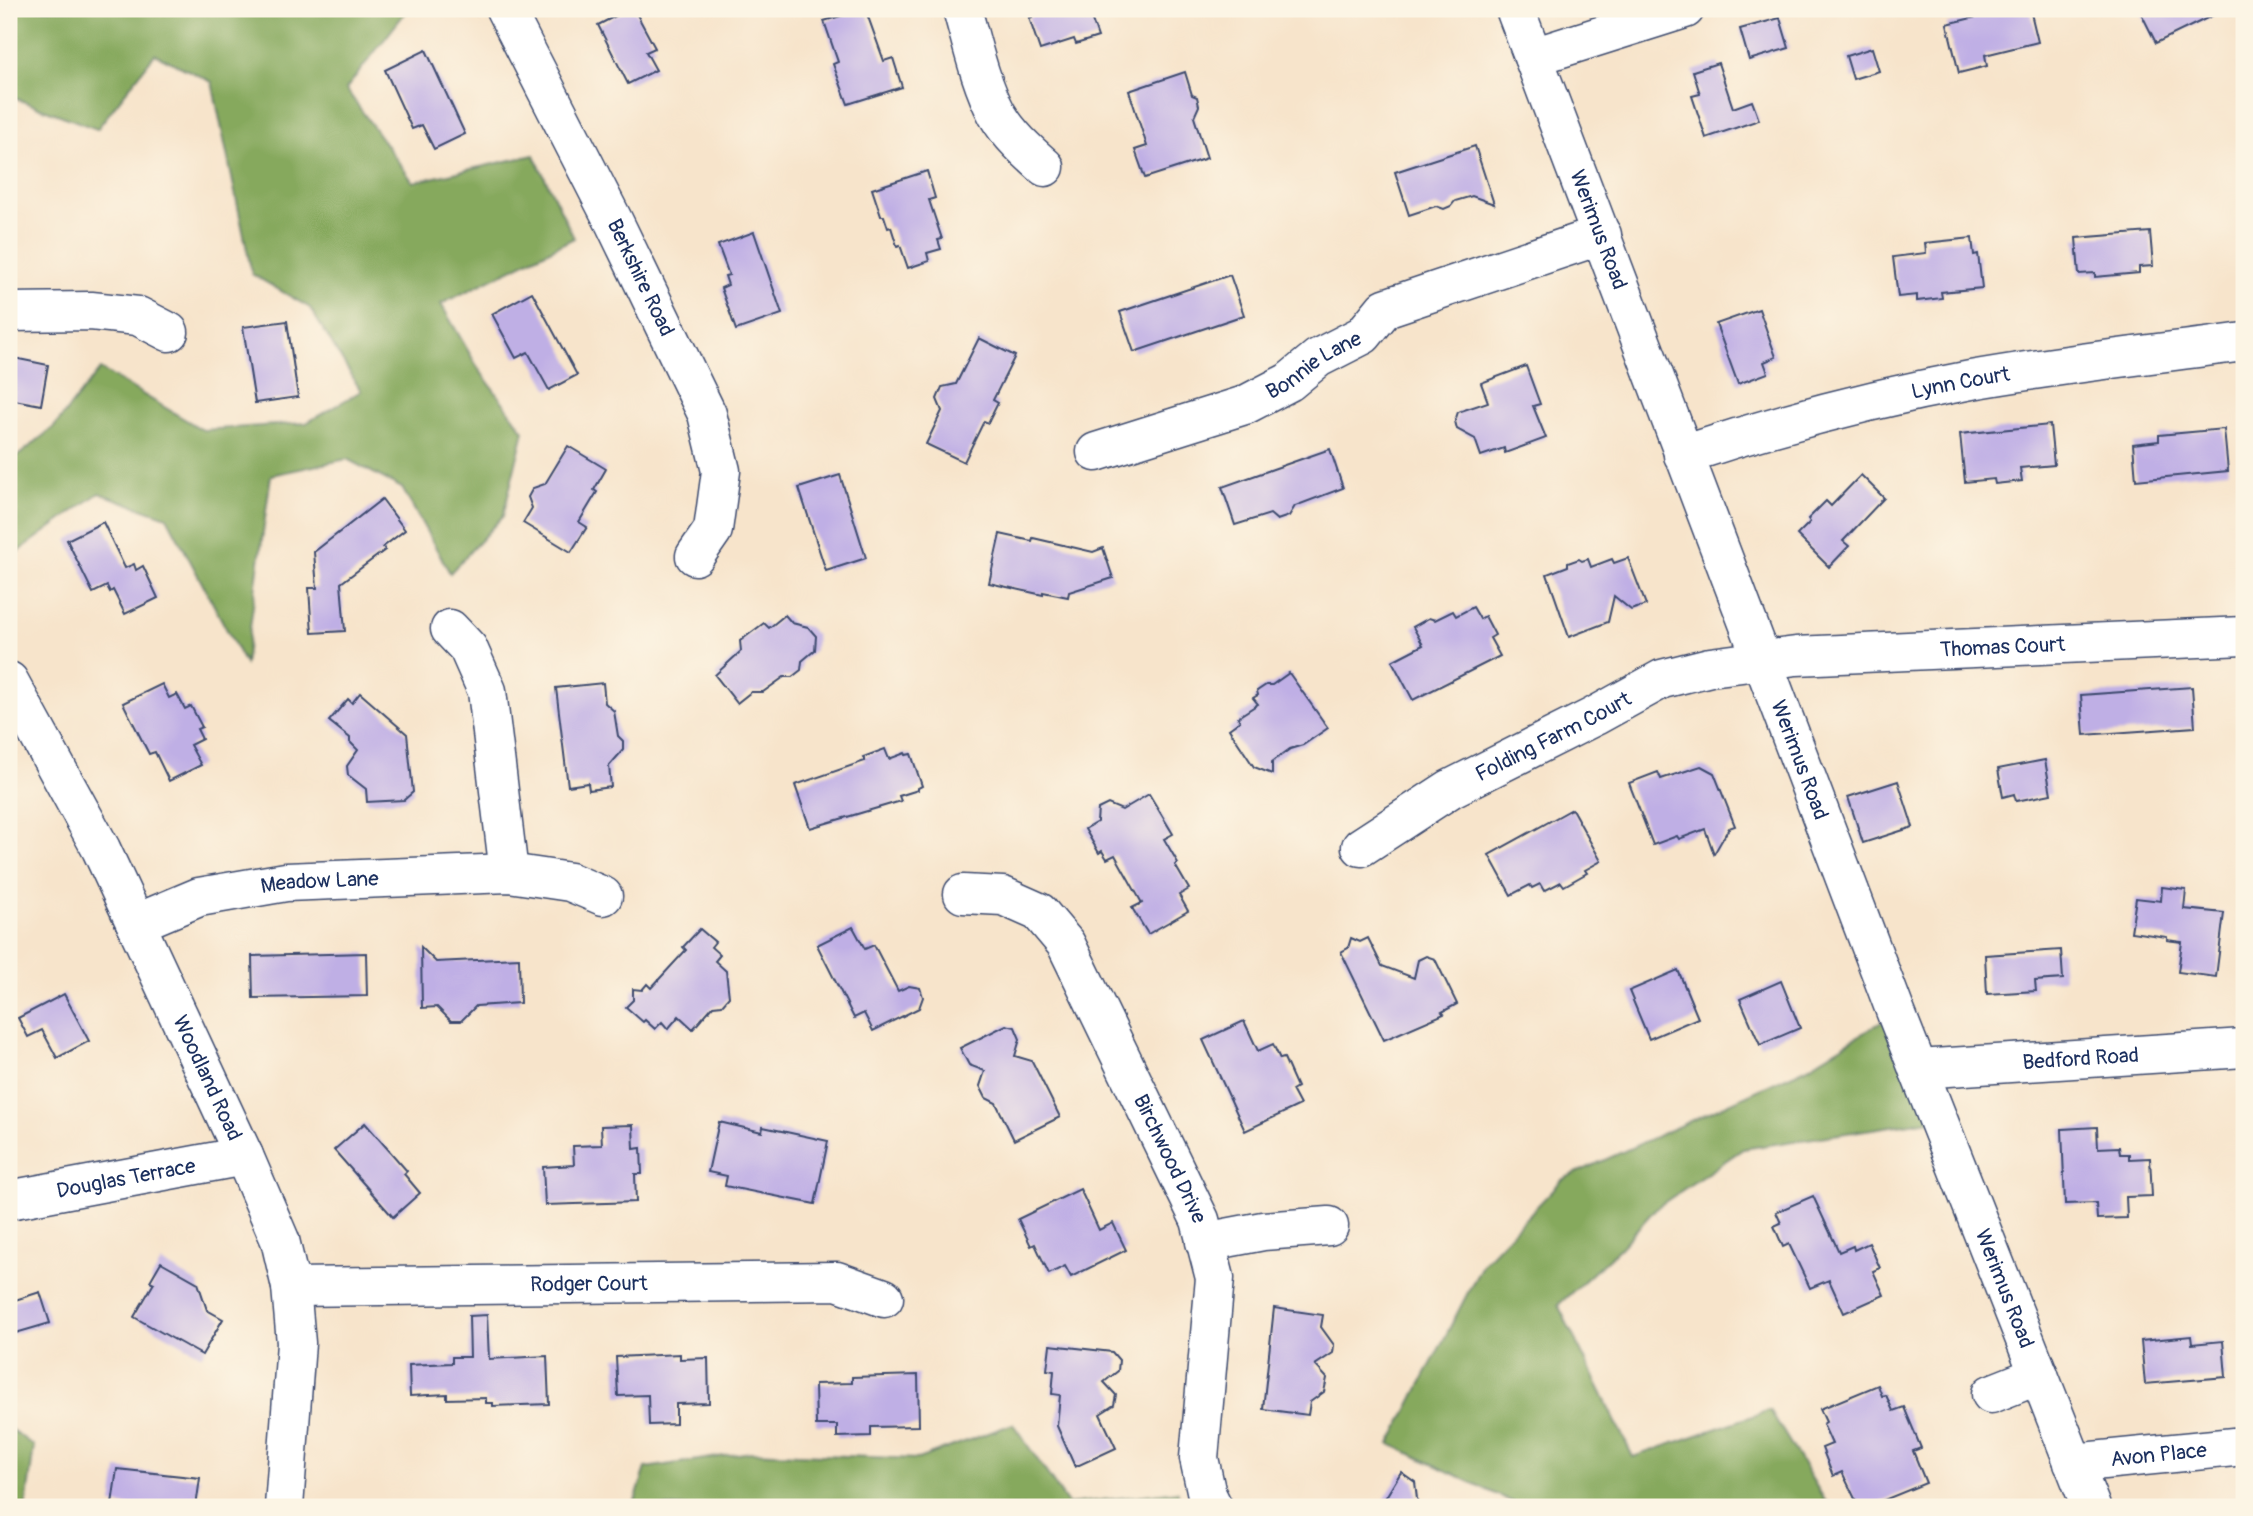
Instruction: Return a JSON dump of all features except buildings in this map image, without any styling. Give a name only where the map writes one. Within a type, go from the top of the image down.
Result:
[{"type":"street","name":"Berkshire Road","points":[[505,9],[614,222],[707,414],[720,471],[713,530],[695,556]]},
{"type":"street","points":[[962,9],[978,68],[997,114],[1020,145],[1045,167]]},
{"type":"street","name":"Werimus Road","points":[[1515,9],[1760,660],[2091,1507]]},
{"type":"street","points":[[1534,57],[1685,9]]},
{"type":"street","name":"Bonnie Lane","points":[[1096,452],[1245,405],[1289,382],[1318,358],[1363,335],[1385,308],[1602,235]]},
{"type":"street","points":[[9,312],[91,311],[138,316],[169,332]]},
{"type":"street","name":"Lynn Court","points":[[1683,455],[1751,433],[1972,380],[2244,342]]},
{"type":"street","points":[[450,629],[468,648],[487,691],[509,873]]},
{"type":"street","name":"Thomas Court","points":[[1760,660],[2244,636]]},
{"type":"street","name":"Folding Farm Court","points":[[1361,848],[1450,789],[1662,679],[1710,667],[1760,660]]},
{"type":"street","name":"Woodland Road","points":[[9,681],[101,849],[138,923],[244,1156],[279,1240],[291,1287],[296,1343],[284,1507]]},
{"type":"street","name":"Meadow Lane","points":[[138,923],[199,897],[286,882],[509,873],[570,882],[603,896]]},
{"type":"street","name":"Birchwood Drive","points":[[962,894],[1003,896],[1039,912],[1066,944],[1200,1220],[1215,1278],[1199,1458],[1207,1495],[1213,1507]]},
{"type":"street","name":"Bedford Road","points":[[1918,1069],[2244,1048]]},
{"type":"street","name":"Douglas Terrace","points":[[9,1200],[65,1187],[244,1156]]},
{"type":"street","points":[[1205,1242],[1263,1231],[1329,1226]]},
{"type":"street","name":"Rodger Court","points":[[291,1287],[837,1280],[884,1298]]},
{"type":"street","points":[[1991,1395],[2039,1375]]},
{"type":"street","name":"Avon Place","points":[[2073,1463],[2244,1446]]},
{"type":"green space","points":[[9,9],[408,9],[346,89],[413,182],[534,155],[574,238],[441,304],[478,368],[524,431],[503,516],[450,573],[402,488],[347,459],[271,475],[245,664],[167,517],[99,493],[9,558],[9,463],[54,427],[100,369],[203,430],[306,423],[361,391],[310,308],[252,274],[212,82],[155,54],[97,129],[9,96]]},
{"type":"green space","points":[[1896,1013],[1937,1119],[1743,1149],[1656,1208],[1620,1248],[1558,1305],[1633,1457],[1770,1410],[1829,1507],[1523,1507],[1390,1444],[1483,1263],[1563,1179],[1806,1068]]},
{"type":"green space","points":[[1013,1424],[1068,1504],[1177,1491],[1183,1507],[633,1507],[646,1468],[751,1452],[918,1459]]},
{"type":"green space","points":[[9,1428],[34,1446],[26,1507],[9,1507]]}]
